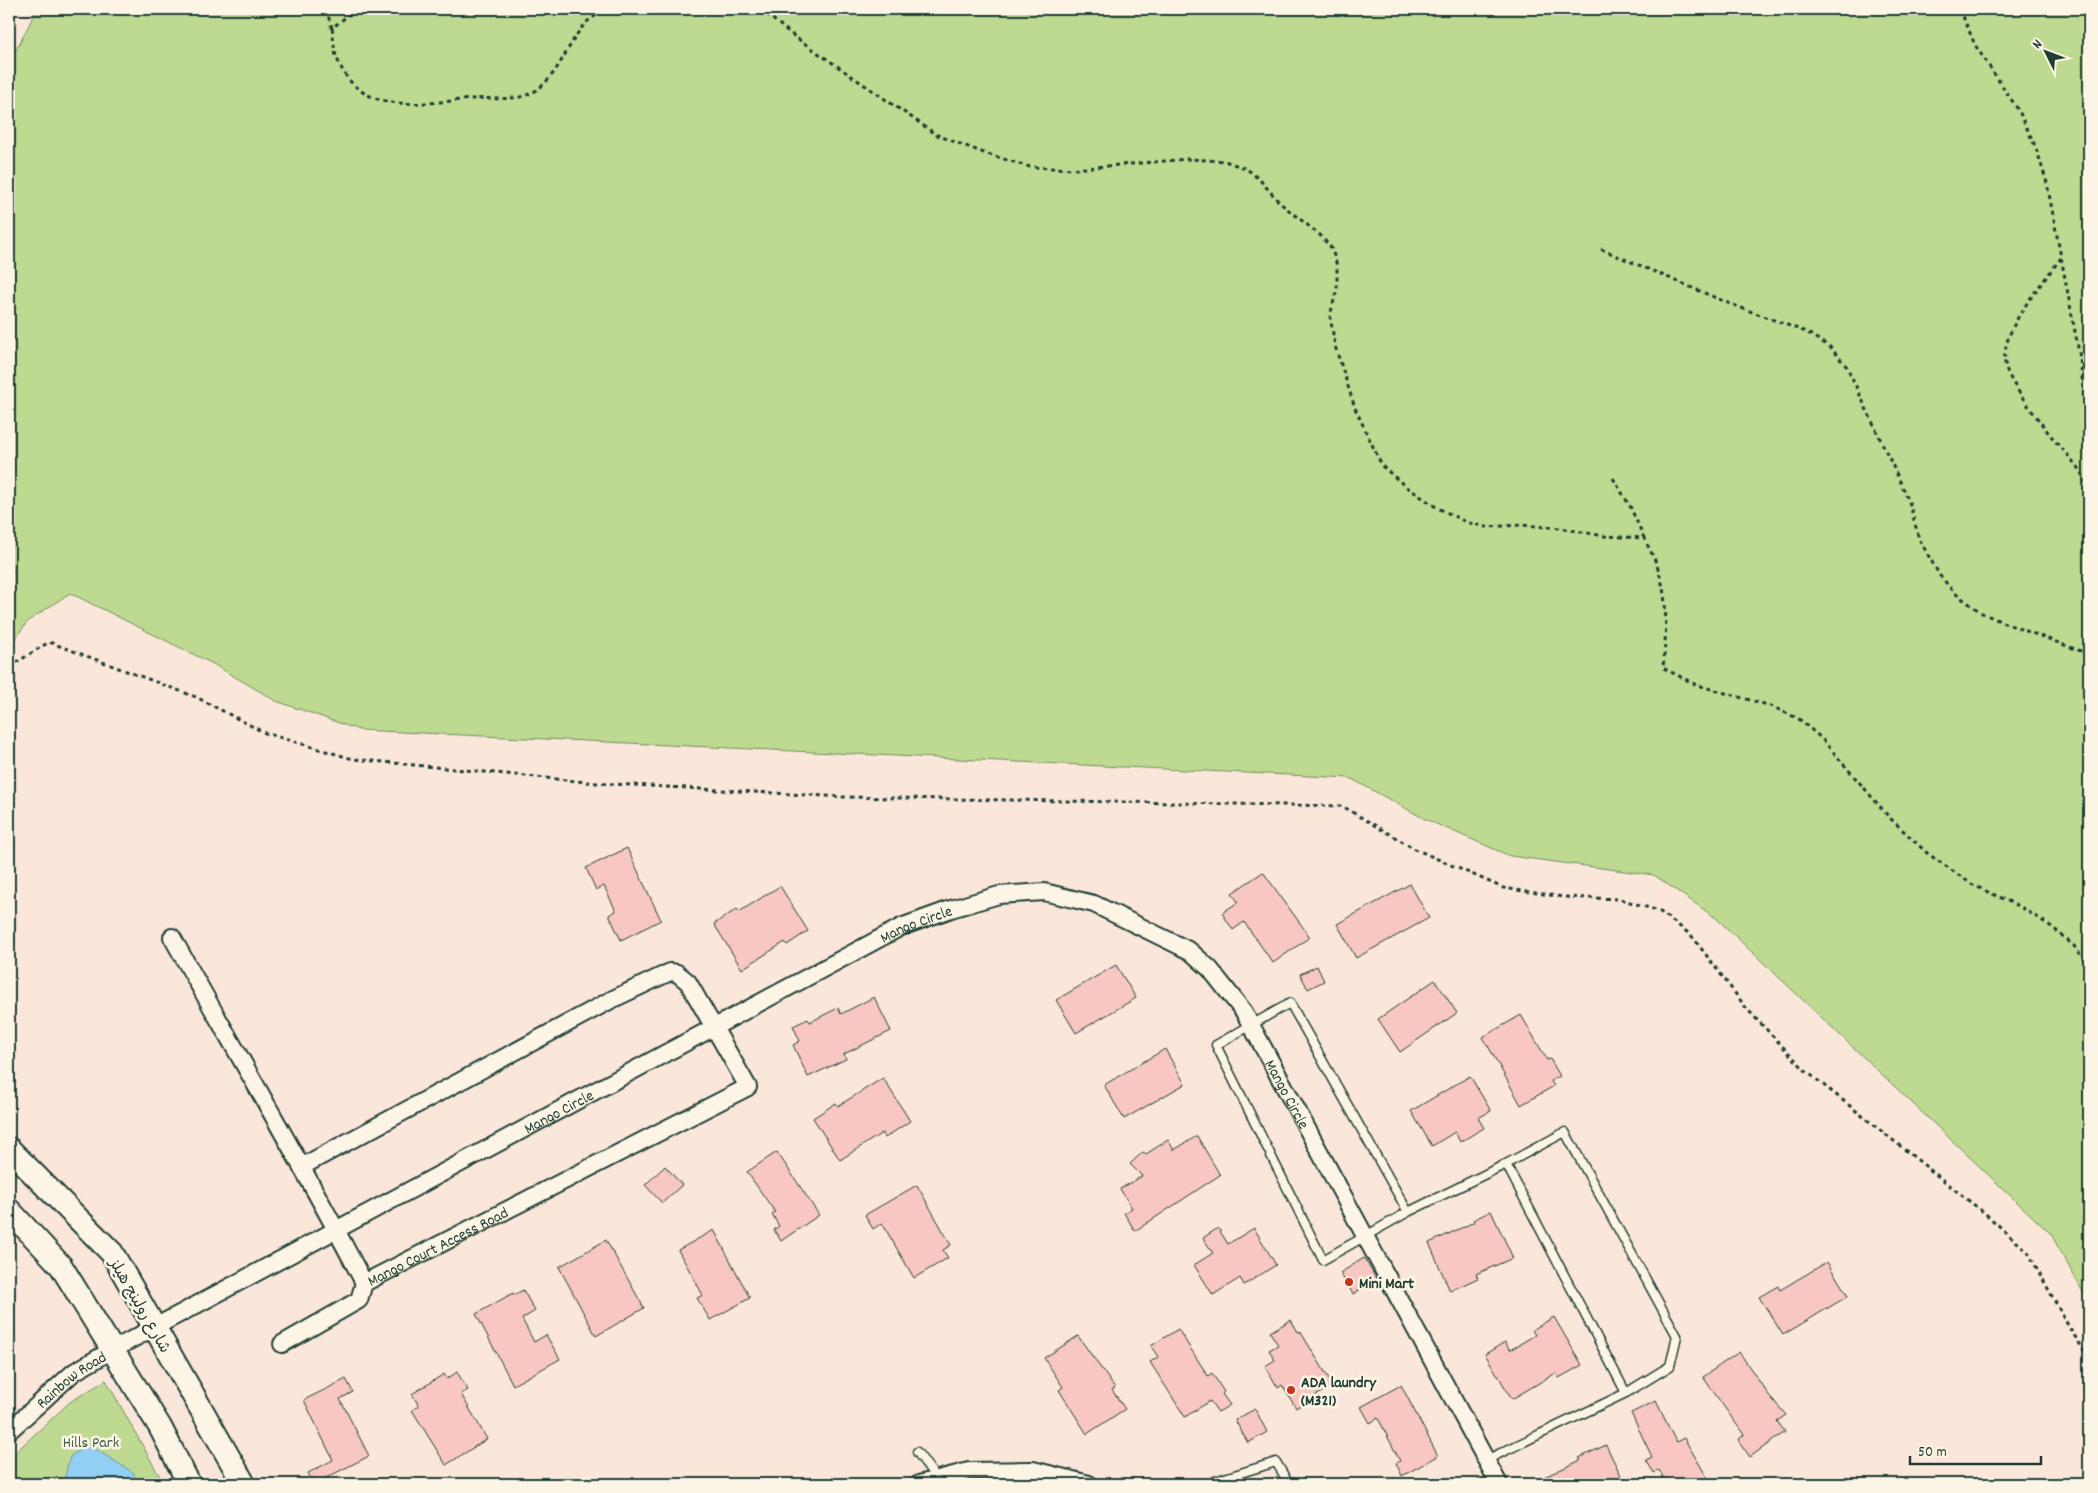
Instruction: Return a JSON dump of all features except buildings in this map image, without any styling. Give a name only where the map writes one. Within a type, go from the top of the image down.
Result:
[{"type":"main road","name":"شارع رولينج هيلز","points":[[9,1149],[112,1253],[244,1484]]},
{"type":"main road","points":[[9,1210],[61,1266],[114,1349],[160,1427],[189,1484]]},
{"type":"street","name":"Mango Circle","points":[[114,1349],[901,927],[951,909],[999,895],[1044,892],[1094,904],[1190,951],[1210,969],[1244,1012],[1499,1484]]},
{"type":"street","name":"Mango Court Access Road","points":[[172,937],[337,1230],[364,1283],[748,1087],[715,1027]]},
{"type":"street","points":[[301,1167],[611,1000],[670,972],[677,973],[688,982],[715,1027]]},
{"type":"street","points":[[282,1344],[359,1300],[364,1283]]},
{"type":"street","name":"Rainbow Road","points":[[9,1431],[74,1372],[114,1349]]},
{"type":"street","points":[[919,1484],[969,1471],[1033,1470],[1089,1484]]},
{"type":"lane","points":[[1408,1212],[1290,1003],[1216,1045],[1323,1260],[1408,1212],[1506,1164],[1565,1132],[1677,1336],[1670,1366],[1626,1393],[1486,1460]]},
{"type":"lane","points":[[1506,1164],[1626,1393]]},
{"type":"lane","points":[[917,1452],[937,1479]]},
{"type":"lane","points":[[1212,1484],[1215,1481],[1276,1462],[1288,1484]]},
{"type":"path","points":[[326,9],[332,28],[336,56],[346,77],[360,92],[386,103],[422,104],[487,98],[519,98],[536,90],[552,76],[585,24],[606,9]]},
{"type":"path","points":[[332,28],[356,9]]},
{"type":"path","points":[[760,9],[795,37],[937,135],[984,152],[1030,167],[1074,169],[1187,159],[1225,161],[1247,169],[1260,180],[1280,203],[1320,235],[1332,249],[1337,266],[1337,288],[1330,316],[1335,346],[1355,408],[1382,466],[1405,486],[1436,507],[1466,522],[1486,528],[1521,525],[1560,528],[1604,536],[1644,538]]},
{"type":"path","points":[[1960,9],[1976,45],[2019,111],[2036,148],[2047,183],[2080,358],[2089,446]]},
{"type":"path","points":[[1601,250],[1728,303],[1806,332],[1830,347],[1847,367],[1909,501],[1919,538],[1940,576],[1956,594],[1982,613],[2089,654]]},
{"type":"path","points":[[2061,258],[2031,298],[2010,333],[2005,350],[2006,368],[2027,403],[2055,440],[2075,462],[2086,480],[2089,491]]},
{"type":"path","points":[[1613,478],[1630,506],[1658,567],[1664,601],[1666,630],[1663,668],[1697,685],[1771,706],[1799,719],[1822,739],[1889,817],[1927,853],[1973,885],[2021,908],[2052,926],[2074,946],[2089,967]]},
{"type":"path","points":[[9,667],[49,642],[196,697],[266,733],[353,759],[597,784],[843,797],[1342,806],[1415,849],[1503,888],[1562,897],[1620,899],[1659,911],[1691,935],[1747,1009],[1806,1071],[1988,1216],[2028,1252],[2070,1329],[2089,1358]]},
{"type":"green space","points":[[37,9],[2089,9],[2089,1303],[2051,1234],[1716,918],[1654,875],[1510,856],[1425,819],[1350,778],[359,730],[276,701],[213,664],[70,593],[28,621],[13,642],[14,573],[9,554],[9,64]]},
{"type":"green space","name":"Hills Park","points":[[106,1380],[164,1484],[9,1484],[9,1458],[70,1402]]},
{"type":"water","points":[[87,1444],[134,1473],[134,1484],[63,1484],[70,1457]]},
{"type":"place","name":"Mini Mart","points":[[1349,1282]]},
{"type":"place","name":"ADA laundry (M321)","points":[[1291,1390]]}]
